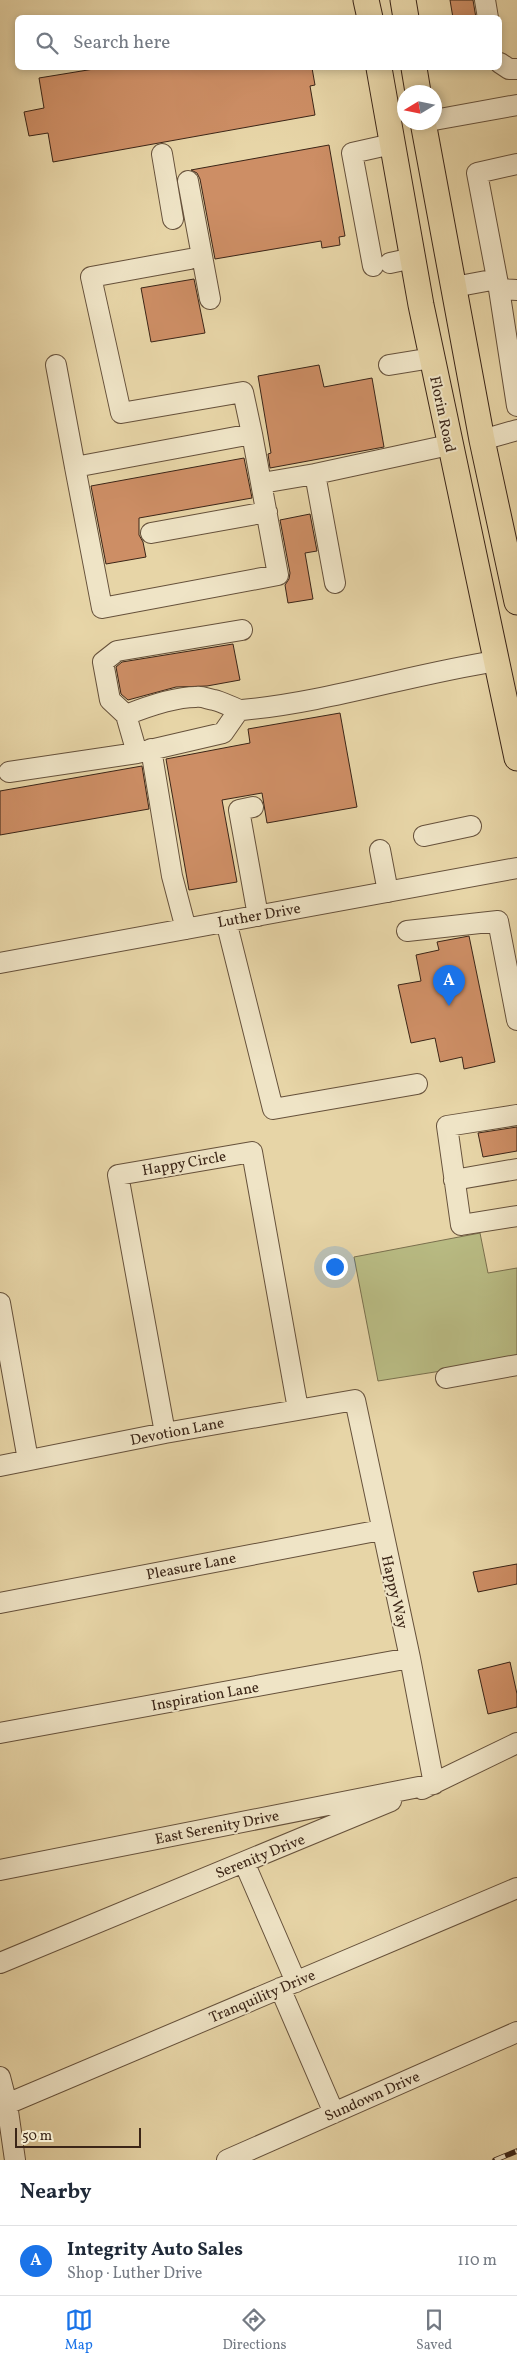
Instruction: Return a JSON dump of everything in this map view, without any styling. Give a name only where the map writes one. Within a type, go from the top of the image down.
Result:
[{"type":"main road","points":[[403,0],[406,15]]},
{"type":"main road","name":"Florin Road","points":[[379,70],[392,144],[392,262],[432,358],[497,661],[511,700],[517,758]]},
{"type":"main road","points":[[389,70],[397,96]]},
{"type":"main road","points":[[414,70],[417,85]]},
{"type":"main road","points":[[424,130],[482,440],[517,602]]},
{"type":"main road","points":[[392,144],[406,147],[412,155],[418,170],[431,233],[446,245]]},
{"type":"street","points":[[485,0],[488,15]]},
{"type":"street","points":[[502,64],[509,69],[517,69]]},
{"type":"street","points":[[442,119],[517,105]]},
{"type":"street","points":[[392,144],[352,153],[392,262]]},
{"type":"street","points":[[162,154],[173,219]]},
{"type":"street","points":[[517,164],[477,173],[504,286],[517,406]]},
{"type":"street","points":[[188,181],[210,299]]},
{"type":"street","points":[[56,365],[102,608],[278,575],[262,483],[243,392],[121,413],[91,278],[190,259]]},
{"type":"street","points":[[454,287],[504,286]]},
{"type":"street","points":[[389,365],[432,358]]},
{"type":"street","points":[[482,440],[517,430]]},
{"type":"street","points":[[75,467],[252,434]]},
{"type":"street","points":[[262,483],[315,474],[450,445]]},
{"type":"street","points":[[315,474],[335,583]]},
{"type":"street","points":[[151,532],[267,512]]},
{"type":"street","points":[[186,929],[144,751],[126,715],[110,700],[103,662],[117,651],[242,630]]},
{"type":"street","points":[[126,715],[145,707],[196,696],[226,702],[239,710],[354,692],[445,670],[497,661]]},
{"type":"street","points":[[9,772],[144,751],[223,733],[239,710]]},
{"type":"street","points":[[253,807],[239,810],[258,916]]},
{"type":"street","points":[[424,836],[471,826]]},
{"type":"street","points":[[380,850],[388,892]]},
{"type":"street","name":"Luther Drive","points":[[0,963],[517,868]]},
{"type":"street","points":[[407,931],[498,920],[517,1020]]},
{"type":"street","points":[[226,921],[273,1109],[418,1084]]},
{"type":"street","points":[[517,1115],[447,1126],[461,1225],[517,1216]]},
{"type":"street","name":"Happy Circle","points":[[165,1433],[118,1175],[252,1152],[298,1409]]},
{"type":"street","points":[[454,1180],[517,1169]]},
{"type":"street","points":[[0,1302],[28,1460]]},
{"type":"street","points":[[446,1378],[517,1365]]},
{"type":"street","name":"Devotion Lane","points":[[0,1466],[165,1433],[355,1400]]},
{"type":"street","name":"Happy Way","points":[[355,1400],[381,1530],[410,1658],[434,1784]]},
{"type":"street","name":"Pleasure Lane","points":[[0,1603],[381,1530]]},
{"type":"street","name":"Inspiration Lane","points":[[0,1734],[410,1658]]},
{"type":"street","name":"Serenity Drive","points":[[0,1963],[434,1784],[517,1742]]},
{"type":"street","name":"East Serenity Drive","points":[[0,1870],[434,1784]]},
{"type":"street","points":[[244,1862],[334,2113]]},
{"type":"street","name":"Tranquility Drive","points":[[7,2104],[517,1888]]},
{"type":"street","name":"Sundown Drive","points":[[227,2160],[517,2032]]},
{"type":"street","points":[[0,2077],[7,2104],[16,2160]]},
{"type":"green space","points":[[480,1233],[488,1273],[517,1268],[517,1359],[378,1381],[354,1257]]},
{"type":"building","points":[[450,0],[473,0],[476,15],[452,15]]},
{"type":"building","points":[[88,70],[312,70],[315,85],[310,86],[315,115],[53,162],[48,133],[29,136],[24,112],[44,108],[39,78]]},
{"type":"building","points":[[329,145],[345,236],[339,237],[340,245],[322,248],[321,241],[215,259],[200,179],[197,173],[191,170]]},
{"type":"building","points":[[194,279],[205,333],[151,342],[141,288]]},
{"type":"building","points":[[319,365],[324,387],[372,378],[384,447],[270,468],[268,454],[271,453],[258,376]]},
{"type":"building","points":[[244,458],[252,498],[139,518],[139,535],[143,542],[146,557],[106,564],[91,486]]},
{"type":"building","points":[[310,514],[317,551],[305,553],[313,599],[288,603],[285,585],[290,573],[280,520]]},
{"type":"building","points":[[233,644],[240,680],[207,686],[176,687],[128,700],[121,694],[116,667],[122,662]]},
{"type":"building","points":[[340,713],[357,807],[267,823],[262,793],[222,800],[237,882],[189,890],[166,759],[250,743],[248,729]]},
{"type":"building","points":[[142,766],[149,809],[0,835],[0,791]]},
{"type":"building","points":[[469,936],[495,1062],[464,1069],[462,1057],[440,1062],[435,1038],[411,1043],[398,985],[421,981],[416,955],[439,950],[437,942]]},
{"type":"building","points":[[517,1127],[517,1151],[483,1157],[478,1133]]},
{"type":"building","points":[[517,1564],[517,1584],[478,1592],[473,1572]]},
{"type":"building","points":[[510,1662],[517,1694],[517,1707],[488,1714],[478,1670]]},
{"type":"railway","points":[[495,2160],[517,2151]]},
{"type":"place","name":"Integrity Auto Sales","points":[[449,1006]]}]
